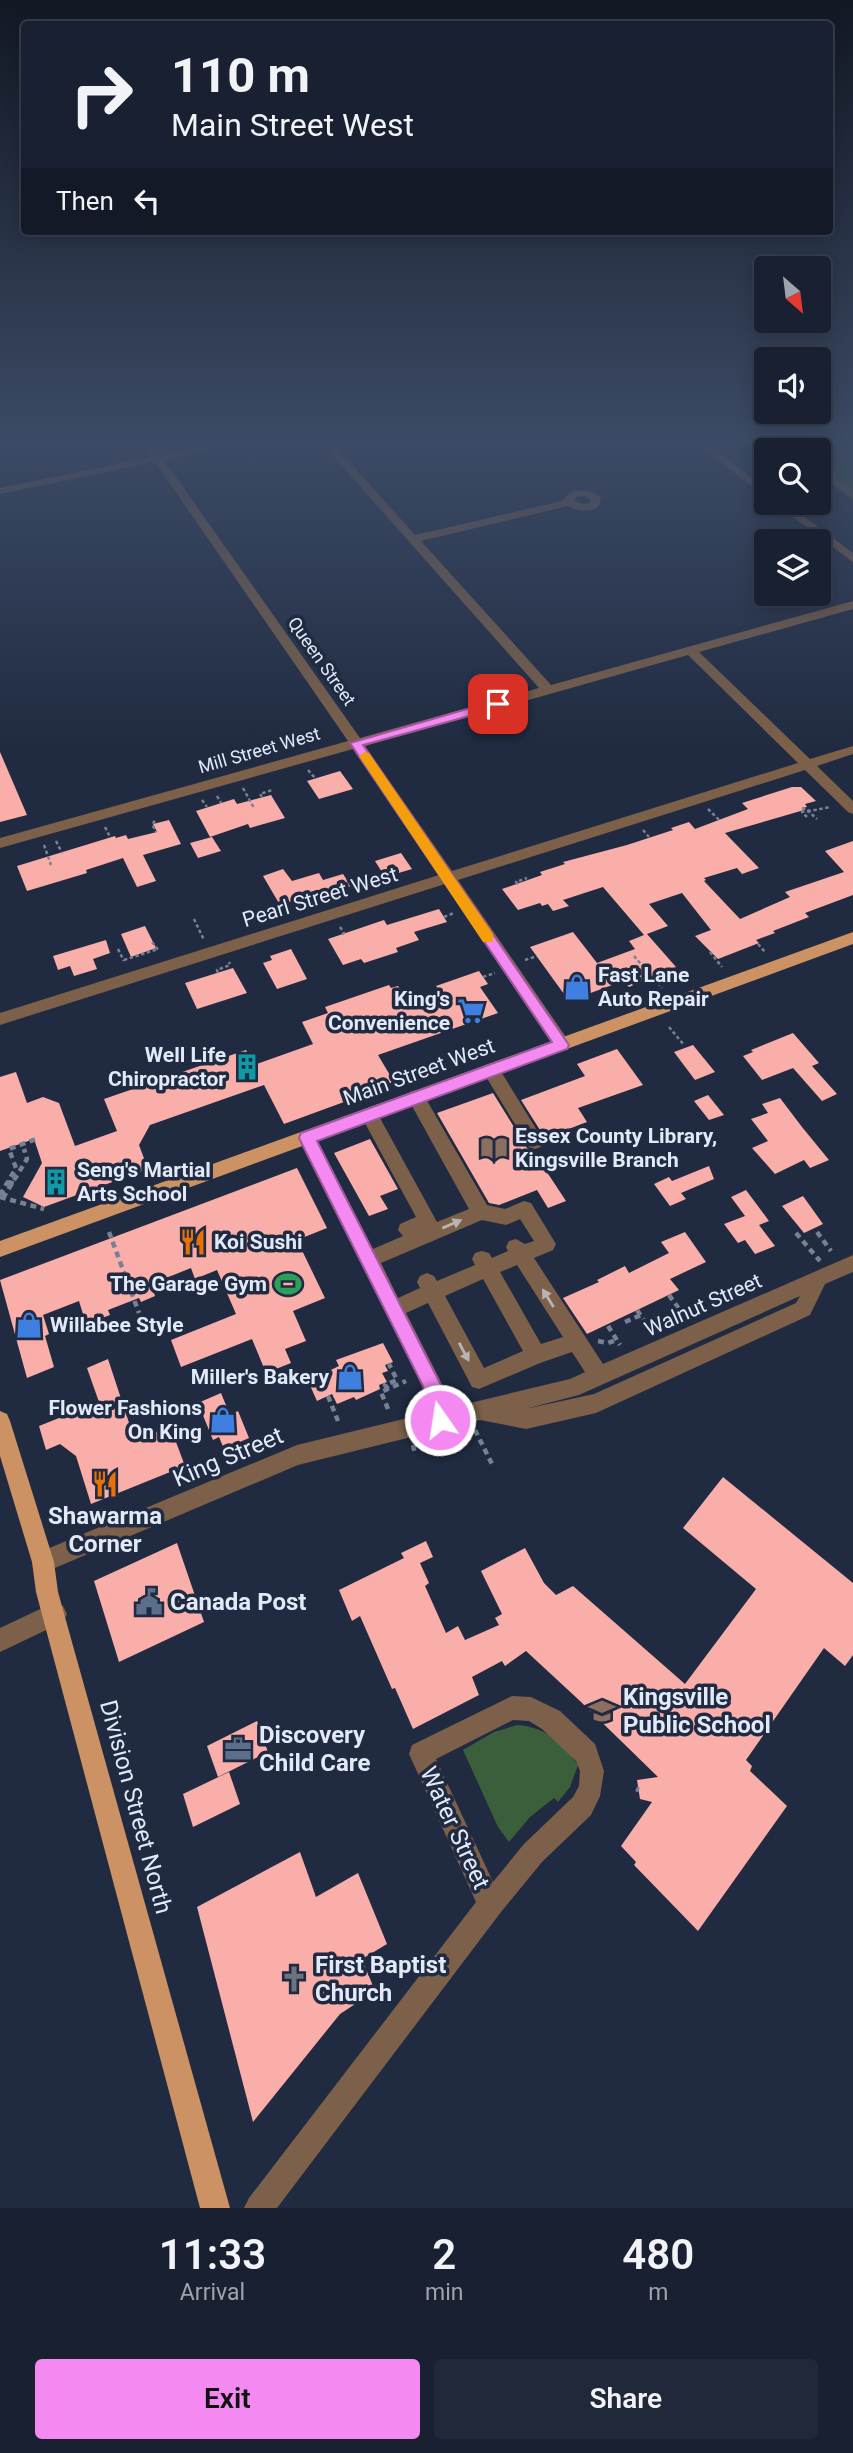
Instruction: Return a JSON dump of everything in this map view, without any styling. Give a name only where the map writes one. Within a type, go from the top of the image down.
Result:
[{"type":"main road","name":"Main Street West","points":[[0,1249],[853,938]]},
{"type":"main road","name":"Division Street North","points":[[0,1421],[43,1562],[47,1592],[215,2208]]},
{"type":"street","name":"Queen Street","points":[[216,542],[562,1045]]},
{"type":"street","points":[[417,542],[548,690]]},
{"type":"street","points":[[831,542],[853,559]]},
{"type":"street","name":"Mill Street West","points":[[0,843],[853,606]]},
{"type":"street","points":[[690,650],[853,809]]},
{"type":"street","name":"Pearl Street West","points":[[0,1019],[853,750]]},
{"type":"street","points":[[491,1070],[535,1142]]},
{"type":"street","points":[[416,1097],[481,1212]]},
{"type":"street","points":[[364,1254],[428,1221],[369,1114]]},
{"type":"street","points":[[307,1138],[436,1395],[440,1420]]},
{"type":"street","points":[[364,1254],[481,1212],[506,1217],[524,1209],[546,1244],[518,1250],[391,1303]]},
{"type":"street","points":[[518,1250],[599,1376]]},
{"type":"street","name":"Walnut Street","points":[[477,1420],[572,1388],[853,1263]]},
{"type":"street","points":[[485,1264],[536,1355]]},
{"type":"street","points":[[477,1420],[526,1419],[596,1403],[803,1309],[824,1276]]},
{"type":"street","points":[[430,1287],[479,1380],[536,1355],[576,1342]]},
{"type":"street","name":"King Street","points":[[43,1562],[297,1455],[440,1420],[477,1420]]},
{"type":"street","points":[[0,1640],[55,1614]]},
{"type":"street","name":"Water Street","points":[[259,2208],[492,1903],[533,1853],[582,1806],[591,1787],[592,1771],[586,1754],[551,1720],[531,1709],[512,1708],[421,1754],[479,1884],[492,1903]]},
{"type":"path","points":[[243,788],[254,808]]},
{"type":"path","points":[[262,797],[260,794],[272,790]]},
{"type":"path","points":[[217,796],[221,803]]},
{"type":"path","points":[[202,800],[207,807]]},
{"type":"path","points":[[807,817],[802,812],[834,806]]},
{"type":"path","points":[[802,808],[817,819]]},
{"type":"path","points":[[712,813],[719,820]]},
{"type":"path","points":[[151,814],[156,832]]},
{"type":"path","points":[[105,827],[110,837]]},
{"type":"path","points":[[642,828],[649,837]]},
{"type":"path","points":[[57,841],[62,853]]},
{"type":"path","points":[[44,845],[51,865]]},
{"type":"path","points":[[518,884],[516,882],[527,878]]},
{"type":"path","points":[[443,916],[454,913]]},
{"type":"path","points":[[194,919],[205,942]]},
{"type":"path","points":[[152,942],[162,956]]},
{"type":"path","points":[[758,944],[765,952]]},
{"type":"path","points":[[118,949],[127,966]]},
{"type":"path","points":[[124,960],[158,949]]},
{"type":"path","points":[[710,953],[722,967]]},
{"type":"path","points":[[525,960],[537,956]]},
{"type":"path","points":[[634,956],[662,988]]},
{"type":"path","points":[[218,973],[217,970],[229,966]]},
{"type":"path","points":[[484,977],[495,973]]},
{"type":"path","points":[[669,1027],[684,1045]]},
{"type":"path","points":[[1,1197],[16,1168],[9,1149],[36,1139]]},
{"type":"path","points":[[1,1197],[27,1159],[24,1149]]},
{"type":"path","points":[[8,1182],[16,1184]]},
{"type":"path","points":[[1,1197],[44,1209]]},
{"type":"path","points":[[109,1232],[139,1313]]},
{"type":"path","points":[[817,1232],[831,1251]]},
{"type":"path","points":[[796,1233],[824,1276]]},
{"type":"path","points":[[669,1295],[684,1317]]},
{"type":"path","points":[[625,1322],[639,1313],[651,1331]]},
{"type":"path","points":[[598,1340],[618,1343],[608,1326]]},
{"type":"path","points":[[388,1389],[386,1385],[397,1380],[389,1364]]},
{"type":"path","points":[[388,1409],[381,1392],[406,1381]]},
{"type":"path","points":[[328,1396],[338,1421]]},
{"type":"path","points":[[477,1420],[493,1466]]},
{"type":"path","points":[[413,1445],[415,1454]]},
{"type":"path","points":[[226,1448],[231,1458]]},
{"type":"green space","points":[[517,1725],[545,1732],[566,1749],[578,1765],[570,1787],[558,1802],[554,1798],[530,1817],[509,1842],[498,1827],[463,1750],[494,1732]]},
{"type":"building","points":[[0,752],[27,815],[0,822]]},
{"type":"building","points":[[340,771],[353,789],[319,799],[307,781]]},
{"type":"building","points":[[792,787],[801,787],[816,801],[805,804],[807,807],[802,808],[804,810],[725,833],[759,868],[742,874],[737,868],[704,878],[704,881],[740,919],[790,897],[785,892],[844,872],[825,851],[853,841],[853,895],[805,913],[809,917],[756,940],[759,943],[718,959],[695,936],[711,930],[682,893],[649,904],[668,926],[647,934],[676,967],[629,987],[623,981],[569,1001],[530,947],[573,932],[597,963],[635,949],[629,941],[644,935],[603,887],[563,900],[569,906],[553,911],[548,904],[542,906],[540,903],[518,910],[502,889],[542,875],[540,872],[565,864],[563,862],[627,845],[689,822],[695,829],[748,809],[742,803]]},
{"type":"building","points":[[271,795],[285,818],[250,828],[248,824],[210,837],[196,811],[234,799],[237,804]]},
{"type":"building","points":[[169,820],[181,844],[143,855],[156,881],[137,887],[123,858],[86,870],[87,873],[27,891],[17,866],[115,836],[126,835],[128,839],[157,832],[153,824]]},
{"type":"building","points":[[212,837],[221,851],[198,858],[190,843]]},
{"type":"building","points":[[401,853],[412,869],[385,877],[375,861]]},
{"type":"building","points":[[283,869],[292,881],[319,873],[323,880],[343,874],[351,886],[312,900],[310,895],[280,905],[263,876]]},
{"type":"building","points":[[439,909],[447,922],[414,932],[419,940],[396,948],[398,952],[364,963],[361,959],[343,965],[328,939],[384,920],[387,925]]},
{"type":"building","points":[[145,926],[156,948],[131,957],[121,934]]},
{"type":"building","points":[[106,940],[110,953],[93,959],[97,969],[74,976],[70,966],[58,970],[53,956]]},
{"type":"building","points":[[291,949],[307,979],[277,989],[263,963],[272,960],[270,956]]},
{"type":"building","points":[[233,968],[247,993],[197,1009],[185,983]]},
{"type":"building","points":[[479,971],[488,984],[480,987],[498,1013],[378,1055],[394,1082],[342,1100],[344,1102],[284,1124],[264,1085],[150,1125],[139,1145],[148,1169],[44,1207],[23,1197],[42,1163],[34,1139],[0,1151],[0,1077],[16,1072],[27,1103],[43,1097],[59,1103],[75,1146],[117,1131],[104,1099],[246,1050],[254,1065],[313,1044],[302,1022],[328,1013],[325,1007],[389,985],[391,988],[398,986],[412,1005],[442,995],[436,986]]},
{"type":"building","points":[[793,1033],[819,1063],[812,1066],[837,1094],[822,1101],[793,1068],[762,1080],[743,1056],[753,1052],[751,1050]]},
{"type":"building","points":[[693,1045],[715,1072],[695,1080],[674,1052]]},
{"type":"building","points":[[617,1049],[643,1085],[578,1108],[587,1122],[545,1138],[521,1100],[585,1076],[577,1064]]},
{"type":"building","name":"Essex County Library, Kingsville Branch","points":[[493,1093],[527,1148],[533,1151],[566,1201],[548,1208],[537,1190],[499,1205],[489,1203],[437,1113]]},
{"type":"building","points":[[708,1095],[724,1115],[709,1120],[694,1101]]},
{"type":"building","points":[[780,1098],[829,1160],[810,1168],[804,1160],[775,1174],[752,1148],[768,1141],[751,1119],[768,1113],[762,1104]]},
{"type":"building","points":[[370,1139],[398,1189],[380,1196],[388,1209],[369,1216],[334,1153]]},
{"type":"building","points":[[709,1166],[714,1179],[681,1193],[686,1199],[670,1206],[654,1184],[669,1177],[672,1181]]},
{"type":"building","points":[[297,1168],[327,1228],[297,1240],[325,1298],[293,1311],[306,1341],[285,1349],[291,1363],[266,1373],[252,1339],[181,1367],[171,1340],[236,1314],[217,1270],[195,1279],[191,1268],[151,1284],[155,1296],[141,1302],[139,1298],[108,1310],[110,1315],[86,1324],[79,1301],[43,1315],[49,1334],[45,1336],[54,1367],[27,1378],[0,1280]]},
{"type":"building","points":[[746,1190],[769,1221],[759,1225],[775,1246],[755,1254],[745,1240],[738,1243],[724,1224],[745,1216],[731,1197]]},
{"type":"building","points":[[803,1196],[823,1224],[804,1233],[782,1206]]},
{"type":"building","points":[[685,1232],[706,1262],[670,1279],[679,1290],[587,1334],[563,1298],[599,1282],[597,1280],[625,1266],[629,1273],[669,1253],[661,1242]]},
{"type":"building","name":"Miller's Bakery","points":[[383,1343],[393,1362],[385,1365],[388,1371],[382,1373],[387,1382],[379,1385],[380,1389],[356,1400],[354,1397],[337,1404],[332,1394],[317,1401],[308,1381],[339,1366],[336,1360]]},
{"type":"building","points":[[108,1359],[135,1441],[170,1426],[185,1466],[91,1504],[76,1456],[60,1444],[46,1450],[39,1426],[99,1402],[87,1368]]},
{"type":"building","name":"Flower Fashions On King","points":[[221,1393],[230,1415],[238,1411],[249,1438],[224,1449],[219,1437],[213,1440],[198,1403]]},
{"type":"building","points":[[723,1477],[853,1583],[853,1655],[845,1666],[824,1648],[746,1760],[752,1766],[750,1771],[787,1806],[698,1931],[634,1865],[636,1862],[621,1846],[652,1802],[640,1799],[637,1780],[658,1777],[580,1701],[526,1651],[505,1666],[502,1661],[472,1677],[479,1695],[413,1729],[360,1616],[352,1621],[339,1590],[404,1558],[401,1553],[426,1541],[433,1557],[420,1563],[429,1583],[425,1586],[446,1633],[458,1626],[465,1640],[499,1625],[495,1618],[502,1614],[481,1571],[525,1548],[544,1583],[556,1595],[573,1586],[685,1684],[756,1589],[683,1528]]},
{"type":"building","name":"Canada Post","points":[[177,1543],[204,1622],[119,1662],[94,1581]]},
{"type":"building","name":"Discovery Child Care","points":[[257,1721],[268,1752],[218,1777],[207,1746]]},
{"type":"building","points":[[229,1772],[240,1804],[193,1827],[183,1794]]},
{"type":"building","name":"First Baptist Church","points":[[300,1852],[316,1897],[358,1873],[387,1944],[362,1959],[375,1991],[340,2014],[253,2122],[197,1907]]},
{"type":"slow traffic","points":[[365,756],[488,938]]},
{"type":"place","name":"Fast Lane Auto Repair","points":[[577,987]]},
{"type":"place","name":"King's Convenience","points":[[471,1011]]},
{"type":"place","name":"Well Life Chiropractor","points":[[247,1067]]},
{"type":"place","name":"Essex County Library, Kingsville Branch","points":[[494,1148]]},
{"type":"place","name":"Seng's Martial Arts School","points":[[56,1182]]},
{"type":"place","name":"Koi Sushi","points":[[193,1242]]},
{"type":"place","name":"The Garage Gym","points":[[288,1284]]},
{"type":"place","name":"Willabee Style","points":[[29,1325]]},
{"type":"place","name":"Miller's Bakery","points":[[350,1377]]},
{"type":"place","name":"Flower Fashions On King","points":[[223,1420]]},
{"type":"place","name":"Shawarma Corner","points":[[105,1484]]},
{"type":"place","name":"Canada Post","points":[[149,1602]]},
{"type":"place","name":"Kingsville Public School","points":[[602,1711]]},
{"type":"place","name":"Discovery Child Care","points":[[238,1749]]},
{"type":"place","name":"First Baptist Church","points":[[294,1979]]},
{"type":"route","points":[[440,1420],[431,1382],[366,1259],[307,1138],[562,1045],[356,743],[498,704]]}]
